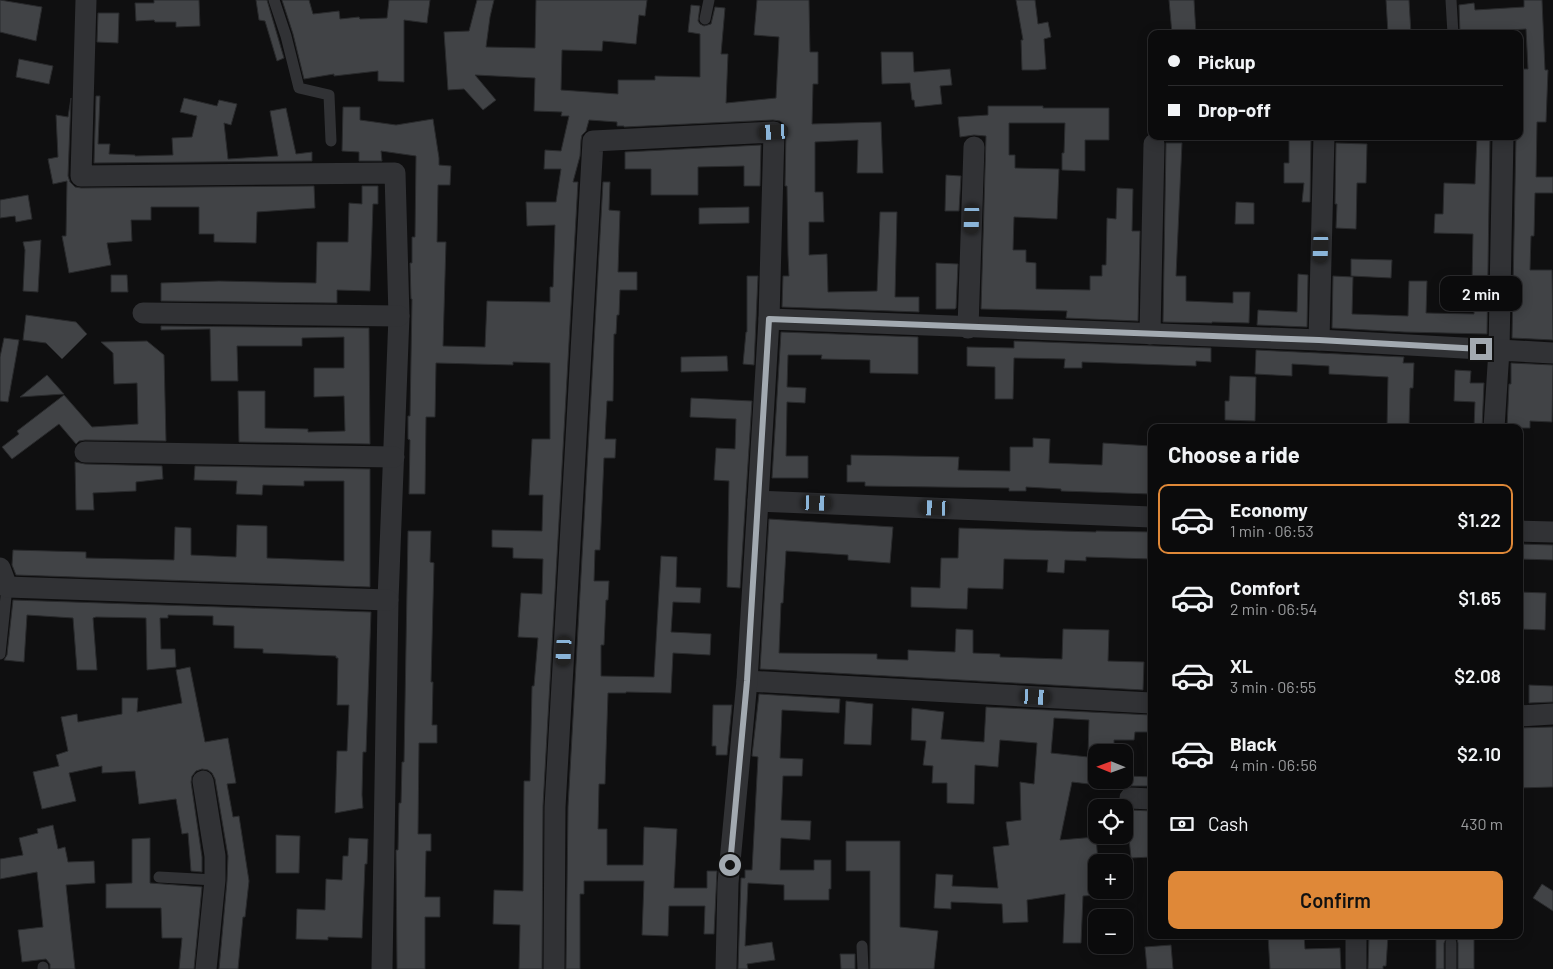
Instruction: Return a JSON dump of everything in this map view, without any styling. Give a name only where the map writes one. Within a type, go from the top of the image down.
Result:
[{"type":"street","points":[[86,0],[81,176],[396,173],[399,316],[388,600],[382,969]]},
{"type":"street","points":[[554,969],[555,807],[593,141],[774,132],[769,319],[747,681],[728,883],[726,969]]},
{"type":"street","points":[[1319,340],[1324,140]]},
{"type":"street","points":[[1494,424],[1499,350],[1503,140]]},
{"type":"street","points":[[1150,334],[1154,144]]},
{"type":"street","points":[[968,328],[974,147]]},
{"type":"street","points":[[143,313],[399,316]]},
{"type":"street","points":[[769,319],[1319,340],[1553,353]]},
{"type":"street","points":[[85,452],[394,457]]},
{"type":"street","points":[[758,501],[1148,517]]},
{"type":"street","points":[[1523,531],[1553,532]]},
{"type":"street","points":[[4,577],[388,600]]},
{"type":"street","points":[[747,681],[1148,703]]},
{"type":"street","points":[[1523,716],[1553,714]]},
{"type":"street","points":[[203,781],[215,856],[215,880],[206,969]]},
{"type":"street","points":[[1130,798],[1148,799]]},
{"type":"street","points":[[1356,939],[1356,969]]},
{"type":"lane","points":[[274,0],[286,36],[299,88],[329,95],[331,141]]},
{"type":"lane","points":[[705,19],[708,0]]},
{"type":"lane","points":[[1451,0],[1453,30]]},
{"type":"lane","points":[[0,654],[4,577]]},
{"type":"lane","points":[[159,877],[215,880]]},
{"type":"lane","points":[[1451,943],[1452,969]]},
{"type":"lane","points":[[862,946],[863,969]]},
{"type":"building","points":[[0,0],[42,7],[36,41],[0,32]]},
{"type":"building","points":[[154,0],[199,0],[200,26],[176,27],[176,22],[136,21],[135,3],[154,3]]},
{"type":"building","points":[[256,0],[267,0],[284,58],[277,61],[265,21],[259,20]]},
{"type":"building","points":[[282,0],[309,0],[313,14],[339,11],[340,19],[359,17],[360,19],[387,18],[389,0],[430,0],[427,23],[404,20],[404,82],[378,81],[378,71],[334,76],[334,74],[304,79]]},
{"type":"building","points":[[477,0],[494,0],[486,47],[535,48],[536,0],[647,0],[645,16],[639,15],[636,44],[603,41],[602,51],[562,50],[561,90],[618,94],[618,80],[655,80],[655,76],[700,77],[700,34],[688,32],[691,5],[700,6],[698,21],[704,26],[711,24],[715,7],[725,8],[721,54],[728,54],[726,103],[776,98],[779,37],[754,35],[757,0],[809,0],[810,52],[818,52],[818,84],[813,84],[812,124],[881,122],[883,173],[857,173],[858,140],[815,142],[815,192],[823,192],[824,222],[809,222],[809,255],[827,254],[828,292],[877,291],[880,212],[897,212],[895,297],[919,297],[919,312],[782,307],[783,276],[789,276],[787,186],[785,186],[786,132],[785,125],[780,121],[624,127],[617,126],[617,122],[589,120],[586,131],[582,135],[580,156],[573,182],[578,182],[543,806],[542,969],[519,969],[520,925],[493,924],[494,890],[523,891],[524,781],[530,781],[532,686],[534,686],[538,638],[518,637],[521,593],[542,594],[543,559],[513,558],[513,548],[492,547],[492,530],[542,531],[543,495],[529,495],[532,439],[550,439],[550,363],[513,362],[513,365],[436,363],[435,417],[426,417],[425,494],[409,494],[410,440],[408,439],[408,416],[410,416],[412,299],[410,263],[412,263],[412,237],[415,237],[416,156],[381,151],[382,161],[359,161],[359,152],[342,151],[343,107],[360,107],[360,120],[396,125],[433,119],[439,165],[451,166],[450,185],[438,185],[437,242],[446,242],[443,346],[485,347],[487,301],[550,302],[550,287],[553,287],[555,225],[527,226],[526,202],[556,202],[561,169],[544,169],[545,150],[561,151],[569,116],[561,116],[562,112],[534,111],[535,78],[475,75],[496,100],[483,110],[464,89],[448,90],[444,32],[469,31]]},
{"type":"building","points":[[1016,0],[1035,0],[1038,24],[1048,22],[1051,37],[1044,39],[1046,69],[1022,70],[1021,40],[1023,40]]},
{"type":"building","points":[[1169,0],[1194,0],[1196,30],[1172,30]]},
{"type":"building","points":[[1386,0],[1409,0],[1411,30],[1388,30]]},
{"type":"building","points":[[1524,0],[1542,0],[1545,70],[1548,70],[1546,122],[1537,122],[1536,177],[1553,177],[1553,193],[1535,193],[1534,236],[1531,236],[1530,270],[1552,270],[1553,340],[1512,338],[1516,140],[1523,140],[1523,69],[1528,69],[1526,29],[1460,30],[1459,5],[1474,3],[1475,10],[1524,7]]},
{"type":"building","points":[[98,13],[119,13],[118,43],[97,42]]},
{"type":"building","points":[[881,52],[913,52],[914,72],[950,69],[952,85],[940,86],[942,104],[915,107],[914,100],[912,100],[910,83],[882,84]]},
{"type":"building","points":[[19,59],[53,66],[49,84],[16,77]]},
{"type":"building","points":[[96,96],[100,96],[98,144],[110,144],[109,154],[135,156],[173,155],[172,138],[192,137],[197,116],[180,112],[184,98],[217,106],[219,100],[237,104],[231,125],[224,123],[228,159],[278,156],[270,111],[286,108],[296,154],[312,152],[312,161],[94,163]]},
{"type":"building","points":[[71,98],[68,176],[70,182],[75,187],[314,186],[315,208],[257,212],[256,243],[214,242],[214,234],[199,234],[199,207],[151,207],[151,220],[131,220],[132,241],[107,243],[111,265],[69,273],[62,236],[66,236],[67,181],[53,184],[48,159],[58,157],[56,115],[68,117]]},
{"type":"building","points":[[988,106],[1109,108],[1109,140],[1085,140],[1085,171],[1062,170],[1065,123],[1009,123],[1009,155],[1015,155],[1015,168],[1059,169],[1057,219],[1014,217],[1013,250],[1026,250],[1026,262],[1036,263],[1036,289],[1090,290],[1090,276],[1102,276],[1102,265],[1106,265],[1107,218],[1116,219],[1117,188],[1133,189],[1132,231],[1140,231],[1138,321],[1066,318],[1067,311],[981,309],[986,136],[960,137],[958,117],[988,115]]},
{"type":"building","points":[[1289,140],[1311,140],[1310,202],[1302,202],[1304,183],[1284,183],[1284,163],[1289,163]]},
{"type":"building","points":[[1477,140],[1490,140],[1487,334],[1332,328],[1333,276],[1353,277],[1352,314],[1408,316],[1409,281],[1427,281],[1426,313],[1474,314],[1475,281],[1472,281],[1473,234],[1434,233],[1435,214],[1443,214],[1444,183],[1475,184]]},
{"type":"building","points":[[1166,143],[1182,143],[1176,276],[1186,276],[1186,301],[1233,303],[1233,292],[1250,292],[1249,323],[1163,322]]},
{"type":"building","points":[[1336,143],[1367,144],[1366,183],[1357,183],[1356,229],[1336,228]]},
{"type":"building","points":[[761,145],[760,186],[744,186],[744,166],[698,167],[698,195],[651,195],[651,169],[625,169],[625,152]]},
{"type":"building","points":[[946,175],[961,176],[959,211],[945,211]]},
{"type":"building","points":[[603,182],[610,182],[609,210],[620,211],[618,272],[637,272],[637,290],[620,290],[619,315],[617,315],[616,334],[614,334],[613,401],[607,401],[605,439],[616,439],[615,458],[604,458],[600,550],[595,550],[594,581],[609,581],[608,600],[606,600],[604,645],[601,645],[601,676],[654,677],[661,556],[677,557],[676,587],[701,588],[700,603],[673,602],[671,632],[711,634],[710,655],[673,653],[671,693],[608,693],[605,784],[599,784],[598,829],[607,829],[607,865],[643,865],[644,827],[677,829],[674,888],[707,888],[707,871],[717,871],[714,934],[704,934],[705,906],[669,906],[668,936],[642,935],[644,881],[584,881],[584,894],[580,894],[580,969],[566,969],[568,807]]},
{"type":"building","points":[[362,186],[378,186],[378,204],[373,204],[370,291],[337,290],[337,303],[161,301],[161,283],[219,281],[316,283],[317,242],[348,242],[349,203],[362,204]]},
{"type":"building","points":[[28,195],[32,219],[16,222],[15,216],[0,218],[0,200]]},
{"type":"building","points":[[1236,202],[1254,203],[1254,224],[1235,224]]},
{"type":"building","points":[[749,207],[749,223],[699,224],[699,208]]},
{"type":"building","points":[[41,240],[38,292],[23,291],[25,250],[23,242]]},
{"type":"building","points":[[1351,259],[1392,260],[1391,278],[1351,276]]},
{"type":"building","points":[[936,263],[958,264],[955,309],[936,309]]},
{"type":"building","points":[[1298,274],[1308,275],[1307,327],[1257,325],[1258,310],[1297,312]]},
{"type":"building","points":[[111,275],[127,275],[128,292],[111,292]]},
{"type":"building","points":[[747,276],[758,276],[754,365],[743,364],[747,332]]},
{"type":"building","points":[[26,315],[76,322],[87,334],[62,359],[46,343],[23,340]]},
{"type":"building","points":[[161,326],[369,328],[370,444],[239,442],[238,391],[265,391],[265,428],[308,429],[308,432],[345,431],[344,396],[314,397],[314,368],[344,368],[344,337],[302,338],[302,346],[237,346],[238,381],[211,381],[210,329],[161,330]]},
{"type":"building","points":[[781,332],[918,337],[918,374],[870,373],[870,360],[821,359],[822,355],[788,355],[787,387],[806,388],[805,403],[787,402],[786,456],[808,456],[808,478],[772,478]]},
{"type":"building","points":[[4,338],[19,340],[8,402],[0,401],[0,357]]},
{"type":"building","points":[[147,341],[164,355],[166,441],[85,440],[79,441],[76,444],[59,424],[12,459],[2,447],[19,434],[17,431],[64,395],[92,427],[138,424],[137,383],[114,384],[113,353],[101,342]]},
{"type":"building","points":[[1014,341],[1211,348],[1211,362],[1196,361],[1196,366],[1082,362],[1082,368],[1064,368],[1065,359],[1014,358],[1013,399],[995,399],[995,367],[967,366],[967,347],[1014,348]]},
{"type":"building","points":[[1256,350],[1404,357],[1403,363],[1414,363],[1413,388],[1410,388],[1409,424],[1387,424],[1388,377],[1329,374],[1329,366],[1292,364],[1292,376],[1255,374]]},
{"type":"building","points":[[727,356],[728,371],[681,372],[681,357]]},
{"type":"building","points":[[1511,363],[1553,365],[1552,422],[1530,421],[1530,428],[1523,428],[1523,424],[1507,424],[1509,384],[1511,384]]},
{"type":"building","points":[[1455,370],[1471,371],[1470,383],[1484,383],[1482,424],[1474,424],[1475,402],[1454,401]]},
{"type":"building","points":[[47,375],[64,394],[20,397]]},
{"type":"building","points":[[1230,376],[1256,377],[1255,421],[1225,420],[1225,401],[1229,401]]},
{"type":"building","points":[[691,398],[752,401],[740,588],[727,587],[729,481],[714,480],[716,448],[735,449],[736,419],[690,417]]},
{"type":"building","points":[[1033,438],[1050,439],[1049,463],[1102,465],[1103,443],[1148,446],[1148,494],[1061,491],[1061,489],[1026,487],[1026,491],[1009,491],[1009,488],[865,486],[865,482],[847,482],[847,465],[851,465],[851,455],[959,457],[958,470],[1010,471],[1010,447],[1033,447]]},
{"type":"building","points":[[75,462],[85,464],[162,466],[163,479],[136,482],[136,491],[93,493],[94,510],[76,510]]},
{"type":"building","points":[[195,466],[370,469],[370,587],[16,575],[12,565],[13,550],[86,552],[86,558],[174,560],[175,527],[191,528],[191,555],[236,557],[237,525],[267,526],[267,558],[344,561],[344,481],[304,481],[304,486],[263,485],[262,495],[236,494],[237,481],[194,480]]},
{"type":"building","points":[[769,519],[893,527],[890,563],[848,560],[848,555],[786,551],[779,653],[877,654],[877,659],[908,660],[908,650],[955,652],[956,629],[973,630],[973,653],[1000,654],[1000,657],[1062,659],[1063,629],[1109,630],[1108,661],[1144,662],[1143,690],[760,669]]},
{"type":"building","points":[[959,528],[1148,532],[1148,559],[1086,557],[1086,561],[1065,560],[1064,573],[1047,572],[1048,560],[1004,559],[1003,589],[968,588],[967,609],[911,607],[911,587],[940,588],[941,558],[958,558]]},
{"type":"building","points":[[408,531],[431,531],[430,562],[434,563],[431,682],[433,682],[432,725],[437,725],[437,743],[419,743],[418,834],[431,834],[431,851],[426,851],[425,897],[440,897],[440,917],[425,917],[425,969],[397,969],[396,850],[398,850],[402,762],[404,762]]},
{"type":"building","points":[[1523,544],[1553,545],[1553,560],[1523,559]]},
{"type":"building","points":[[1523,592],[1546,593],[1545,630],[1523,629]]},
{"type":"building","points":[[13,600],[371,612],[366,752],[363,752],[363,808],[335,813],[337,751],[347,751],[349,705],[337,705],[338,658],[336,656],[263,653],[263,649],[234,648],[234,626],[213,625],[213,616],[168,615],[168,618],[160,618],[161,649],[175,649],[176,667],[147,670],[146,618],[96,617],[93,618],[97,670],[77,670],[73,618],[27,615],[24,662],[4,660],[7,655]]},
{"type":"building","points":[[190,667],[205,742],[228,738],[236,783],[227,784],[233,817],[239,816],[249,881],[238,969],[219,969],[228,856],[215,779],[212,773],[202,769],[196,771],[192,776],[191,782],[202,857],[202,872],[191,871],[188,833],[182,834],[176,799],[139,804],[135,771],[102,773],[102,766],[69,773],[76,801],[42,809],[33,772],[59,766],[56,755],[68,751],[61,717],[77,714],[78,722],[122,714],[122,698],[138,698],[137,712],[182,703],[176,670]]},
{"type":"building","points":[[1529,685],[1553,686],[1553,702],[1529,703]]},
{"type":"building","points":[[759,694],[840,699],[839,713],[782,710],[780,758],[803,759],[802,776],[783,776],[781,820],[811,821],[810,840],[781,838],[780,870],[814,870],[814,860],[831,860],[831,889],[829,889],[829,900],[784,900],[784,885],[748,883],[745,946],[772,942],[775,960],[747,964],[748,969],[738,969],[741,878],[745,878],[745,870],[752,870],[758,757],[752,756]]},
{"type":"building","points":[[846,701],[873,704],[871,745],[844,744]]},
{"type":"building","points":[[713,705],[732,705],[727,755],[716,755],[716,746],[712,746]]},
{"type":"building","points":[[986,707],[1148,715],[1148,732],[1135,732],[1134,740],[1114,740],[1114,744],[1088,744],[1089,720],[1054,718],[1051,753],[1088,757],[1088,784],[1072,782],[1060,840],[1088,838],[1088,844],[1097,844],[1097,854],[1088,854],[1088,896],[1083,896],[1081,943],[1063,943],[1065,894],[1027,900],[1028,922],[1003,923],[1002,904],[951,902],[951,909],[934,908],[936,874],[953,875],[952,886],[998,888],[993,847],[1009,845],[1006,822],[1021,820],[1020,782],[1034,784],[1037,743],[1000,740],[998,767],[975,765],[974,804],[947,803],[947,783],[932,783],[933,766],[923,765],[926,741],[911,740],[912,708],[944,712],[941,739],[984,742]]},
{"type":"building","points":[[1553,727],[1553,787],[1523,788],[1523,728]]},
{"type":"building","points":[[1133,776],[1148,777],[1148,786],[1133,786]]},
{"type":"building","points":[[1133,810],[1148,811],[1148,857],[1133,858],[1133,854],[1131,854],[1130,844],[1133,844]]},
{"type":"building","points":[[53,825],[58,849],[65,847],[68,862],[94,861],[95,883],[66,885],[75,969],[50,969],[50,964],[46,959],[22,962],[18,930],[43,927],[37,872],[0,879],[0,859],[23,855],[19,838],[38,833],[37,829]]},
{"type":"building","points":[[276,835],[300,836],[299,873],[276,873]]},
{"type":"building","points":[[150,838],[150,883],[202,887],[194,969],[179,969],[182,938],[162,938],[161,908],[106,908],[106,884],[132,883],[132,839]]},
{"type":"building","points":[[349,838],[368,839],[362,938],[328,937],[328,940],[296,939],[297,909],[325,910],[326,879],[342,880],[343,856],[348,856]]},
{"type":"building","points":[[846,841],[900,841],[900,927],[938,931],[934,969],[870,969],[870,871],[846,871]]},
{"type":"building","points":[[1542,884],[1553,891],[1553,911],[1533,898]]},
{"type":"building","points":[[1268,939],[1304,939],[1305,949],[1340,948],[1341,969],[1270,969]]},
{"type":"building","points":[[1369,939],[1388,939],[1386,966],[1383,966],[1383,969],[1368,969]]},
{"type":"building","points":[[1436,939],[1446,939],[1444,943],[1444,969],[1436,969]]},
{"type":"building","points":[[1457,939],[1474,939],[1474,969],[1458,969]]},
{"type":"building","points":[[1171,945],[1173,969],[1147,969],[1145,947]]},
{"type":"building","points":[[840,954],[855,954],[855,969],[841,969]]},
{"type":"route","points":[[730,865],[747,681],[769,319],[1319,340],[1481,349]]}]
